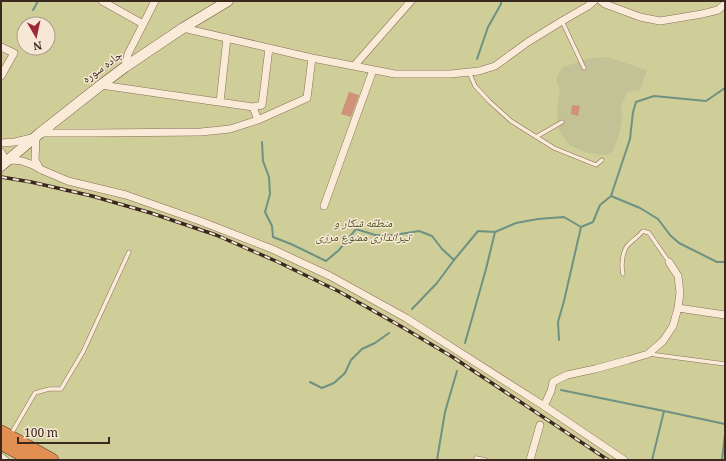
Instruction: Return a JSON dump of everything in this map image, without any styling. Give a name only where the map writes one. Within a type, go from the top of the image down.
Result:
[{"type":"highway","points":[[4,437],[32,460]]},
{"type":"highway","points":[[4,437],[52,460]]},
{"type":"main road","name":"جاده سوره","points":[[3,163],[125,67],[183,28],[228,1]]},
{"type":"street","points":[[102,1],[143,24]]},
{"type":"street","points":[[125,67],[128,54],[155,1]]},
{"type":"street","points":[[183,28],[312,58],[395,74],[451,74],[479,71],[495,66],[528,42],[594,1]]},
{"type":"street","points":[[601,1],[605,4],[640,17],[660,21],[718,10],[725,4]]},
{"type":"street","points":[[354,66],[407,3]]},
{"type":"street","points":[[220,102],[227,38]]},
{"type":"street","points":[[1,47],[14,53],[1,76]]},
{"type":"street","points":[[101,85],[253,107],[262,105],[269,48]]},
{"type":"street","points":[[1,143],[15,142],[38,135],[201,132],[230,129],[258,120],[307,98],[312,58]]},
{"type":"street","points":[[324,206],[373,70]]},
{"type":"street","points":[[253,107],[258,120]]},
{"type":"street","points":[[38,135],[35,160],[42,170]]},
{"type":"street","points":[[1,152],[3,163],[14,160],[22,161],[68,181],[126,195],[200,221],[272,249],[330,276],[406,318],[544,406],[624,460]]},
{"type":"street","points":[[544,406],[551,391],[553,382],[566,375],[595,369],[648,354],[663,341],[673,326],[680,293],[678,276],[669,262]]},
{"type":"street","points":[[678,308],[725,315]]},
{"type":"street","points":[[530,460],[540,425]]},
{"type":"street","points":[[1,458],[5,460]]},
{"type":"lane","points":[[562,21],[584,68]]},
{"type":"lane","points":[[469,72],[476,86],[490,102],[511,121],[554,148],[596,165],[602,160]]},
{"type":"lane","points":[[536,136],[562,122]]},
{"type":"lane","points":[[623,274],[621,267],[627,244],[639,237],[643,231],[649,233],[669,262]]},
{"type":"lane","points":[[4,437],[35,393],[49,389],[61,389],[84,352],[129,252]]},
{"type":"lane","points":[[648,354],[725,364]]},
{"type":"lane","points":[[476,458],[486,460]]},
{"type":"green space","name":"منطقه شکار و تیراندازی ممنوع مرزی","points":[[1,1],[725,1],[725,460],[1,460]]},
{"type":"green space","points":[[607,57],[647,70],[640,90],[628,92],[621,104],[622,120],[619,134],[613,151],[606,155],[588,153],[571,146],[560,133],[557,121],[560,89],[556,80],[563,67],[590,58]]},
{"type":"building","points":[[349,92],[359,95],[351,117],[341,114]]},
{"type":"building","points":[[572,105],[580,106],[578,116],[571,114]]},
{"type":"waterway","points":[[33,10],[38,1]]},
{"type":"waterway","points":[[477,59],[488,27],[501,4],[501,1]]},
{"type":"waterway","points":[[412,309],[437,283],[478,231],[495,232],[516,223],[538,219],[564,217],[581,227],[593,222],[600,205],[611,196],[630,139],[633,112],[636,102],[654,96],[706,101],[725,88]]},
{"type":"waterway","points":[[262,142],[263,161],[269,177],[270,194],[265,212],[272,226],[273,237],[326,261],[339,250],[356,229],[375,235],[394,235],[419,231],[432,236],[442,249],[454,260]]},
{"type":"waterway","points":[[611,196],[640,208],[658,219],[670,235],[679,243],[717,262],[725,262]]},
{"type":"waterway","points":[[559,340],[558,322],[581,227]]},
{"type":"waterway","points":[[465,343],[495,232]]},
{"type":"waterway","points":[[310,382],[322,388],[334,383],[345,373],[351,360],[362,349],[375,343],[389,333]]},
{"type":"waterway","points":[[437,460],[445,412],[457,371]]},
{"type":"waterway","points":[[561,390],[664,411]]},
{"type":"waterway","points":[[652,460],[664,411],[725,424]]},
{"type":"waterway","points":[[722,460],[725,434]]},
{"type":"railway","points":[[1,177],[31,182],[92,196],[151,213],[216,235],[278,262],[340,292],[451,356],[608,460]]}]
